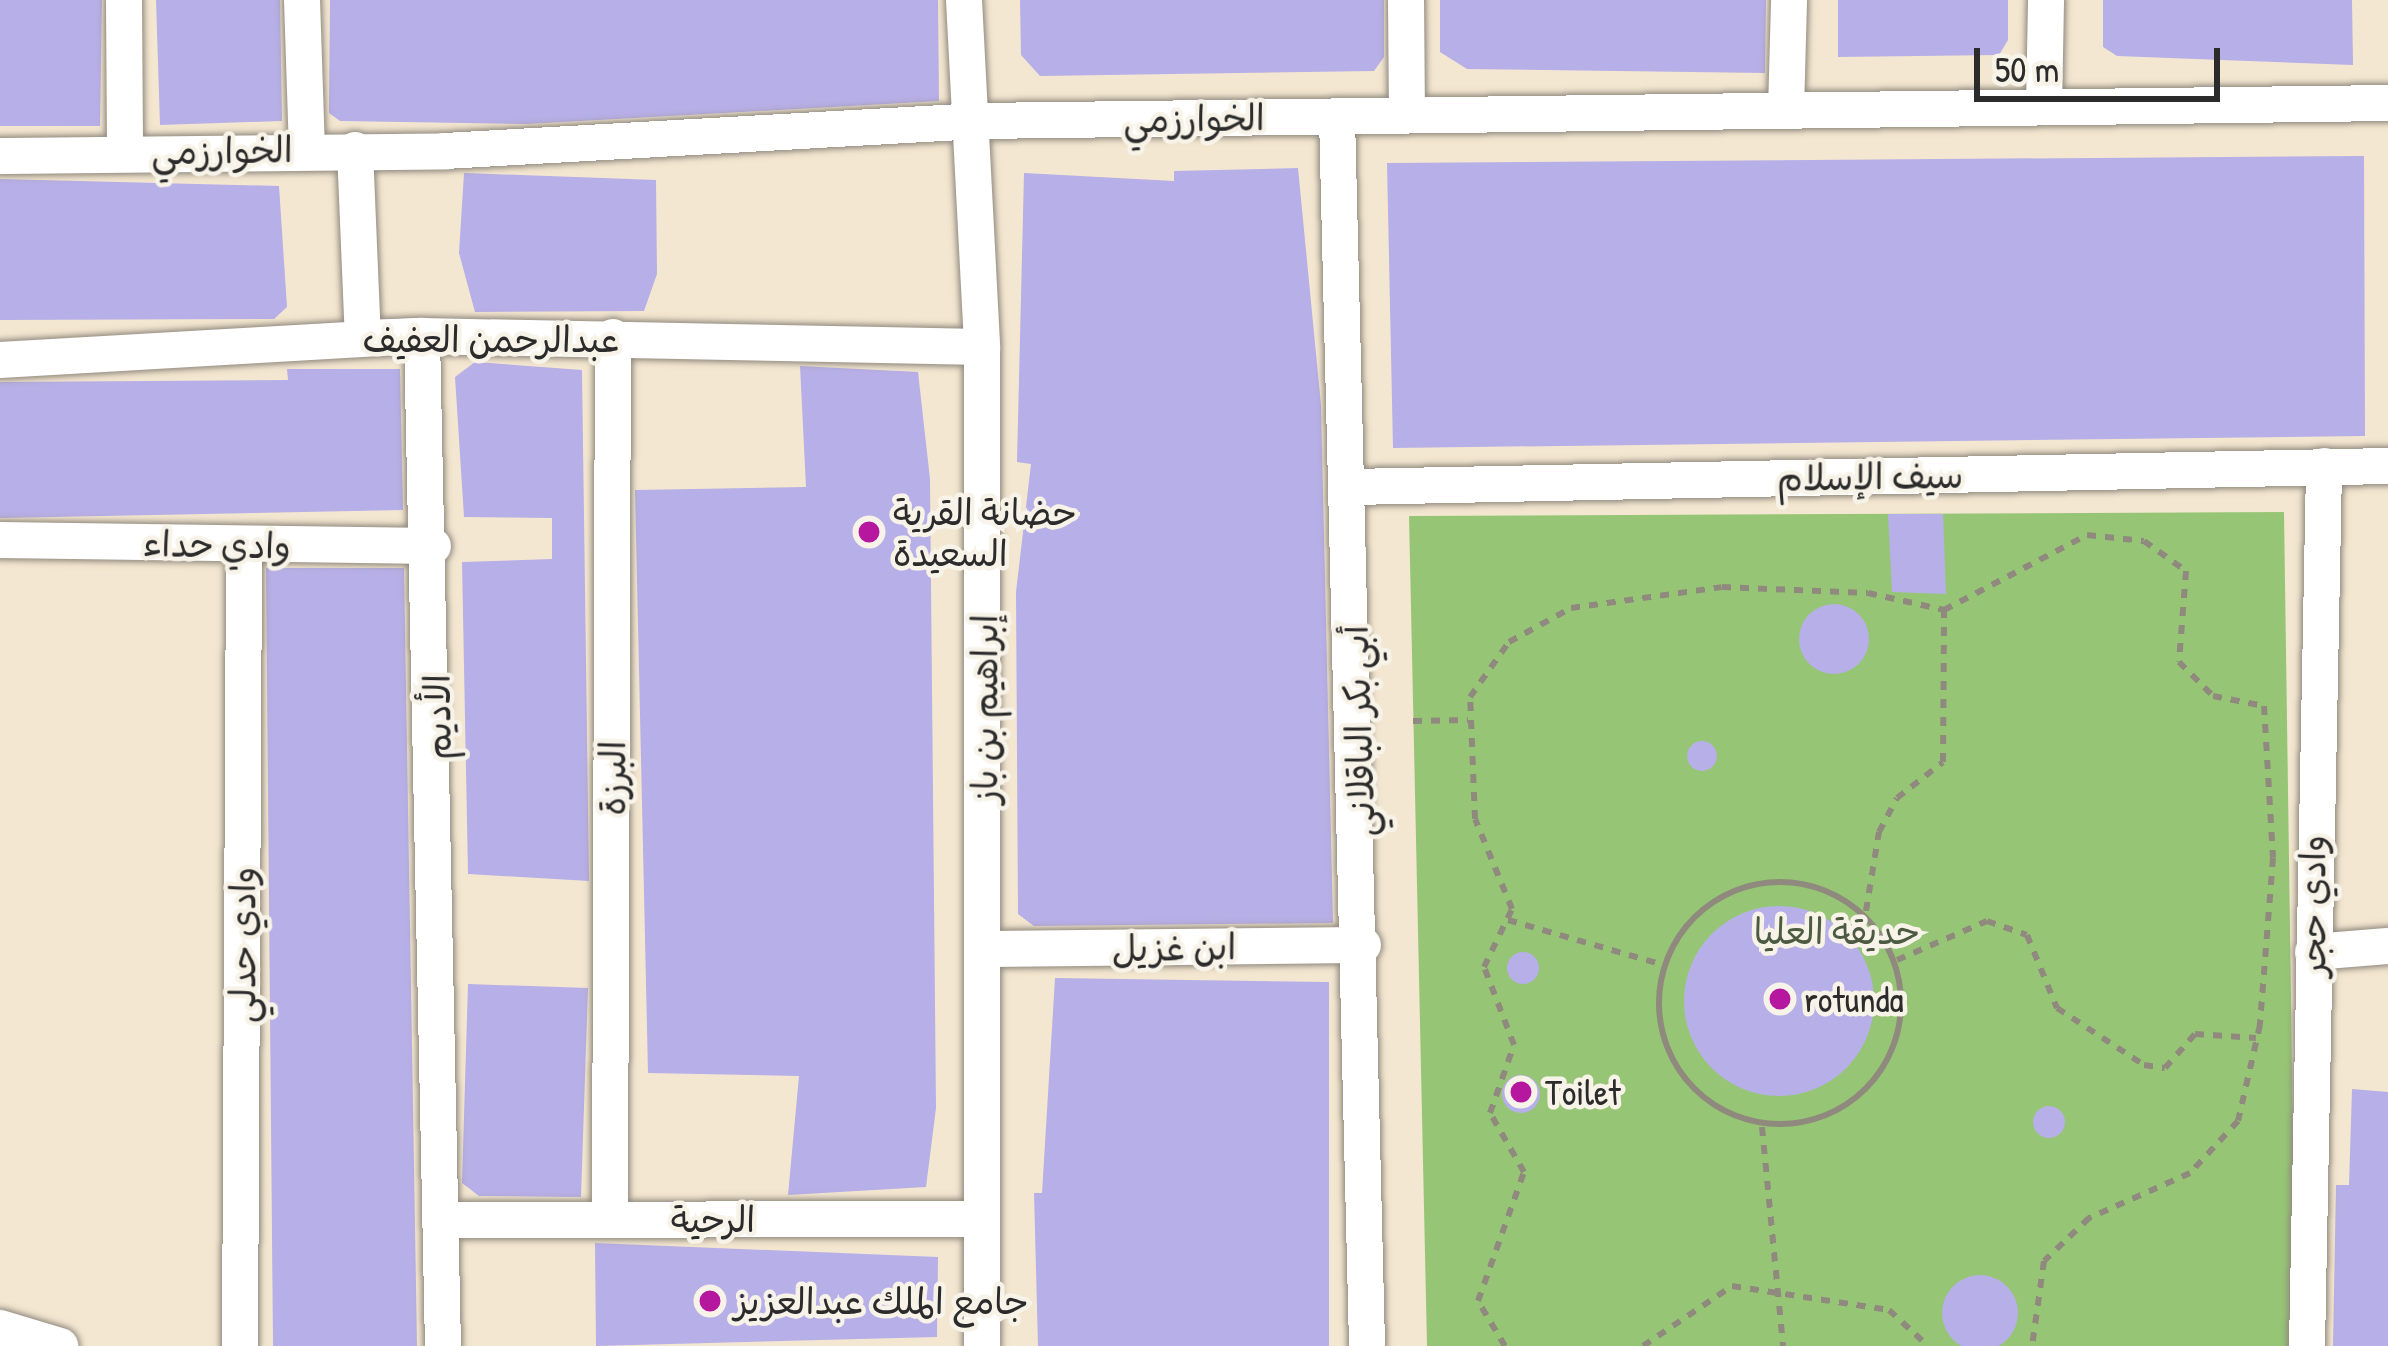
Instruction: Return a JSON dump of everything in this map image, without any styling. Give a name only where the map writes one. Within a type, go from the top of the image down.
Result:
[{"type":"street","points":[[124,0],[124,151]]},
{"type":"street","points":[[302,0],[307,149]]},
{"type":"street","name":"إبراهيم بن باز","points":[[964,0],[978,121],[982,347],[985,949],[978,1219],[982,1346]]},
{"type":"street","points":[[1406,0],[1407,116]]},
{"type":"street","points":[[1786,110],[1789,0]]},
{"type":"street","points":[[2044,107],[2046,0]]},
{"type":"street","name":"الخوارزمي","points":[[0,156],[355,149],[978,121],[2388,103]]},
{"type":"street","name":"أبي بكر الباقلاني","points":[[1337,116],[1363,945],[1367,1346]]},
{"type":"street","points":[[355,149],[363,338],[422,336]]},
{"type":"street","name":"عبدالرحمن العفيف","points":[[0,360],[422,336],[982,347]]},
{"type":"street","name":"الأديم","points":[[422,336],[433,546],[448,1220],[443,1346]]},
{"type":"street","name":"البرزة","points":[[610,1220],[613,337]]},
{"type":"street","name":"وادي حجر","points":[[2307,1346],[2324,466]]},
{"type":"street","name":"سيف الإسلام","points":[[1351,487],[2388,466]]},
{"type":"street","name":"وادي حداء","points":[[0,540],[433,546]]},
{"type":"street","name":"وادي حدلي","points":[[240,1346],[244,544]]},
{"type":"street","name":"ابن غزيل","points":[[985,949],[1363,945]]},
{"type":"street","points":[[2313,952],[2388,946]]},
{"type":"street","name":"الرحية","points":[[448,1220],[978,1219]]},
{"type":"street","points":[[0,1328],[60,1346]]},
{"type":"path","points":[[1505,1346],[1478,1301],[1524,1172],[1490,1113],[1514,1045],[1484,967],[1508,920],[1475,819],[1470,697],[1510,642],[1571,608],[1722,586],[1868,593],[1944,610],[2087,535],[2144,541],[2186,571],[2179,662],[2213,696],[2264,706],[2273,858],[2258,1038],[2238,1121],[2190,1173],[2089,1218],[2044,1261],[2032,1346]]},
{"type":"path","points":[[1866,912],[1879,832],[1898,798],[1943,762],[1944,610]]},
{"type":"path","points":[[1413,721],[1468,720]]},
{"type":"path","points":[[1804,883],[1866,912],[1897,960],[1903,1005],[1893,1048],[1865,1084],[1822,1122],[1762,1127],[1679,1078],[1660,1036],[1667,966],[1712,900],[1746,887],[1804,883]]},
{"type":"path","points":[[1508,920],[1667,966]]},
{"type":"path","points":[[1897,960],[1987,921],[2027,935],[2056,1008],[2144,1065],[2165,1067],[2195,1034],[2258,1038]]},
{"type":"path","points":[[1762,1127],[1783,1346]]},
{"type":"path","points":[[1643,1346],[1732,1286],[1889,1310],[1928,1346]]},
{"type":"green space","name":"حديقة العليا","points":[[2284,512],[2296,1346],[1427,1346],[1409,516]]},
{"type":"water","points":[[1780,936],[1803,941],[1822,953],[1834,972],[1839,995],[1834,1018],[1822,1037],[1803,1049],[1780,1054],[1757,1049],[1738,1037],[1726,1018],[1721,995],[1726,972],[1738,953],[1757,941]]},
{"type":"building","points":[[0,0],[102,0],[100,126],[0,126]]},
{"type":"building","points":[[156,0],[280,0],[282,121],[160,125]]},
{"type":"building","points":[[330,0],[938,0],[939,101],[527,124],[340,121],[329,113]]},
{"type":"building","points":[[1020,0],[1384,0],[1384,57],[1374,71],[1040,76],[1021,55]]},
{"type":"building","points":[[1440,0],[1766,0],[1765,73],[1467,69],[1440,52]]},
{"type":"building","points":[[1838,0],[2008,0],[2008,40],[1999,55],[1838,57]]},
{"type":"building","points":[[2103,0],[2352,0],[2353,65],[2117,56],[2103,47]]},
{"type":"building","points":[[2364,156],[2365,436],[1393,448],[1387,163]]},
{"type":"building","points":[[1298,168],[1321,405],[1333,923],[1034,926],[1018,914],[1016,592],[1031,464],[1017,462],[1024,173],[1174,181],[1174,171]]},
{"type":"building","points":[[464,173],[656,180],[657,274],[644,311],[475,312],[459,253]]},
{"type":"building","points":[[0,179],[279,186],[287,307],[274,319],[0,320]]},
{"type":"building","points":[[475,362],[582,370],[589,881],[468,874],[462,562],[552,559],[552,518],[464,517],[455,377]]},
{"type":"building","points":[[800,366],[918,372],[930,479],[936,1108],[926,1187],[788,1195],[799,1076],[648,1073],[635,490],[806,487]]},
{"type":"building","points":[[287,369],[400,369],[403,510],[0,518],[0,382],[288,380]]},
{"type":"building","points":[[1888,514],[1943,514],[1946,594],[1892,592]]},
{"type":"building","points":[[266,568],[404,568],[417,1346],[273,1346]]},
{"type":"building","points":[[1834,604],[1859,614],[1869,639],[1859,664],[1834,674],[1809,664],[1799,639],[1809,614]]},
{"type":"building","points":[[1702,741],[1713,745],[1717,756],[1713,767],[1702,771],[1691,767],[1687,756],[1691,745]]},
{"type":"building","name":"rotunda","points":[[1779,906],[1815,913],[1846,934],[1867,965],[1874,1001],[1867,1037],[1846,1068],[1815,1089],[1779,1096],[1743,1089],[1712,1068],[1691,1037],[1684,1001],[1691,965],[1712,934],[1743,913]]},
{"type":"building","points":[[1523,952],[1534,957],[1539,968],[1534,979],[1523,984],[1512,979],[1507,968],[1512,957]]},
{"type":"building","points":[[1055,978],[1329,982],[1329,1346],[1038,1346],[1034,1193],[1042,1193]]},
{"type":"building","points":[[468,984],[588,988],[581,1197],[479,1196],[462,1183]]},
{"type":"building","name":"Toilet","points":[[1521,1075],[1534,1081],[1540,1094],[1534,1107],[1521,1113],[1508,1107],[1502,1094],[1508,1081]]},
{"type":"building","points":[[2352,1089],[2388,1092],[2388,1346],[2333,1346],[2336,1185],[2349,1185]]},
{"type":"building","points":[[2049,1106],[2060,1111],[2065,1122],[2060,1133],[2049,1138],[2038,1133],[2033,1122],[2038,1111]]},
{"type":"building","name":"جامع الملك عبدالعزيز","points":[[595,1243],[938,1257],[937,1337],[596,1346]]},
{"type":"building","points":[[1980,1275],[2007,1286],[2018,1313],[2007,1340],[1980,1351],[1953,1340],[1942,1313],[1953,1286]]},
{"type":"place","name":"حضانة القرية السعيدة","points":[[869,532]]},
{"type":"place","name":"rotunda","points":[[1780,999]]},
{"type":"place","name":"Toilet","points":[[1521,1092]]},
{"type":"place","name":"جامع الملك عبدالعزيز","points":[[710,1301]]}]
